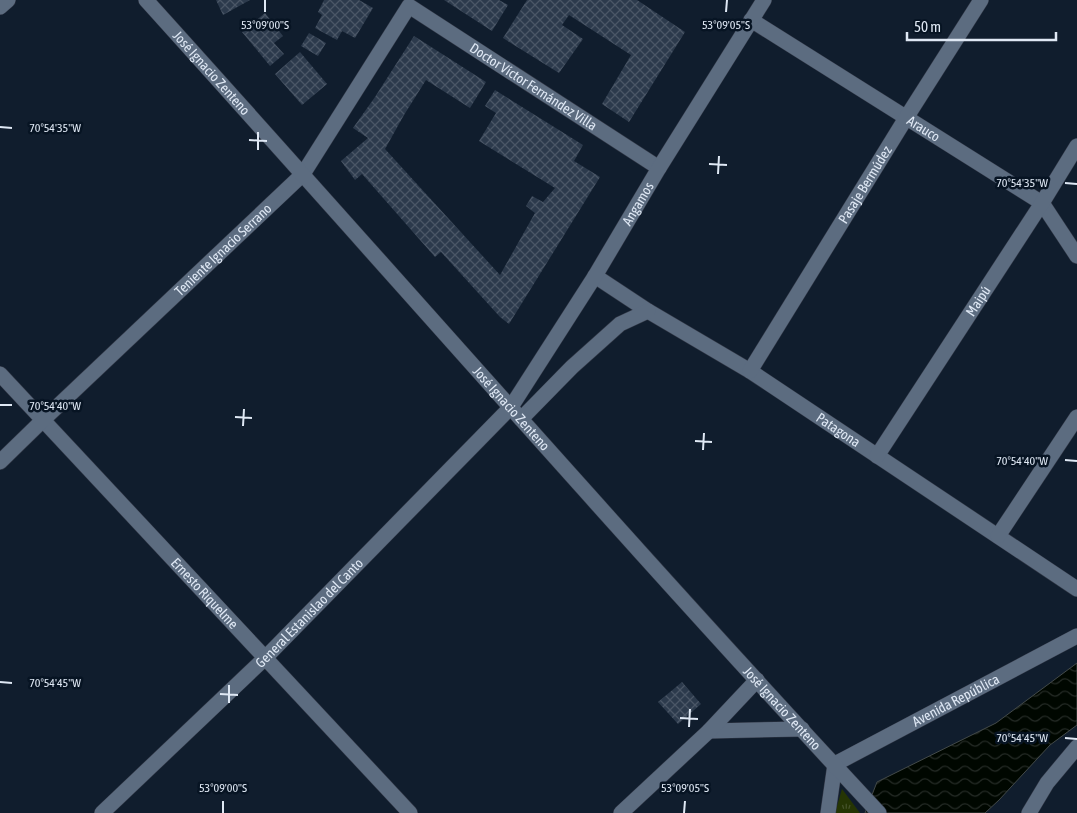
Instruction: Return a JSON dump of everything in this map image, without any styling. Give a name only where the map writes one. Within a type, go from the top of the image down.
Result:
[{"type":"street","points":[[0,7],[8,0]]},
{"type":"street","name":"José Ignacio Zenteno","points":[[146,0],[521,419],[879,813]]},
{"type":"street","name":"Angamos","points":[[511,407],[595,276],[659,168],[764,0]]},
{"type":"street","name":"Pasaje Bermúdez","points":[[750,371],[981,0]]},
{"type":"street","name":"Teniente Ignacio Serrano","points":[[0,462],[303,174],[409,6]]},
{"type":"street","name":"Doctor Víctor Fernández Villa","points":[[409,6],[659,168]]},
{"type":"street","name":"Arauco","points":[[751,20],[1042,203],[1077,256]]},
{"type":"street","name":"Maipú","points":[[877,456],[1077,146]]},
{"type":"street","name":"Patagona","points":[[595,276],[648,311],[750,371],[1077,589]]},
{"type":"street","points":[[521,419],[572,367],[620,324],[648,311]]},
{"type":"street","name":"Ernesto Riquelme","points":[[0,374],[410,813]]},
{"type":"street","name":"General Estanislao del Canto","points":[[102,813],[265,658],[511,407]]},
{"type":"street","points":[[998,536],[1077,417]]},
{"type":"street","name":"Avenida República","points":[[835,764],[1077,636]]},
{"type":"street","points":[[621,813],[710,731],[757,680]]},
{"type":"street","points":[[710,731],[802,729]]},
{"type":"street","points":[[1030,813],[1047,783],[1077,747]]},
{"type":"street","points":[[828,813],[835,764]]},
{"type":"green space","points":[[842,789],[860,813],[835,813]]},
{"type":"water","points":[[1077,663],[1077,725],[1050,745],[985,813],[865,813],[877,782],[996,723]]},
{"type":"building","points":[[216,0],[250,0],[223,15]]},
{"type":"building","points":[[324,0],[359,0],[373,8],[355,38],[342,31],[337,40],[315,28],[322,15],[318,12]]},
{"type":"building","points":[[444,0],[499,0],[508,5],[492,31]]},
{"type":"building","points":[[527,0],[637,0],[685,32],[629,122],[602,104],[631,55],[569,15],[562,25],[583,39],[559,73],[503,38]]},
{"type":"building","points":[[265,13],[283,36],[274,43],[284,54],[270,66],[242,32]]},
{"type":"building","points":[[309,33],[326,43],[318,56],[301,46]]},
{"type":"building","points":[[414,36],[486,82],[470,108],[426,80],[385,149],[500,275],[535,213],[526,206],[532,196],[543,202],[555,188],[479,141],[496,113],[485,106],[495,90],[583,145],[574,161],[600,177],[509,324],[500,317],[441,252],[435,257],[362,174],[355,180],[341,161],[368,138],[353,128]]},
{"type":"building","points":[[300,52],[327,84],[302,105],[275,74]]},
{"type":"building","points":[[682,682],[701,704],[678,724],[658,702]]}]
